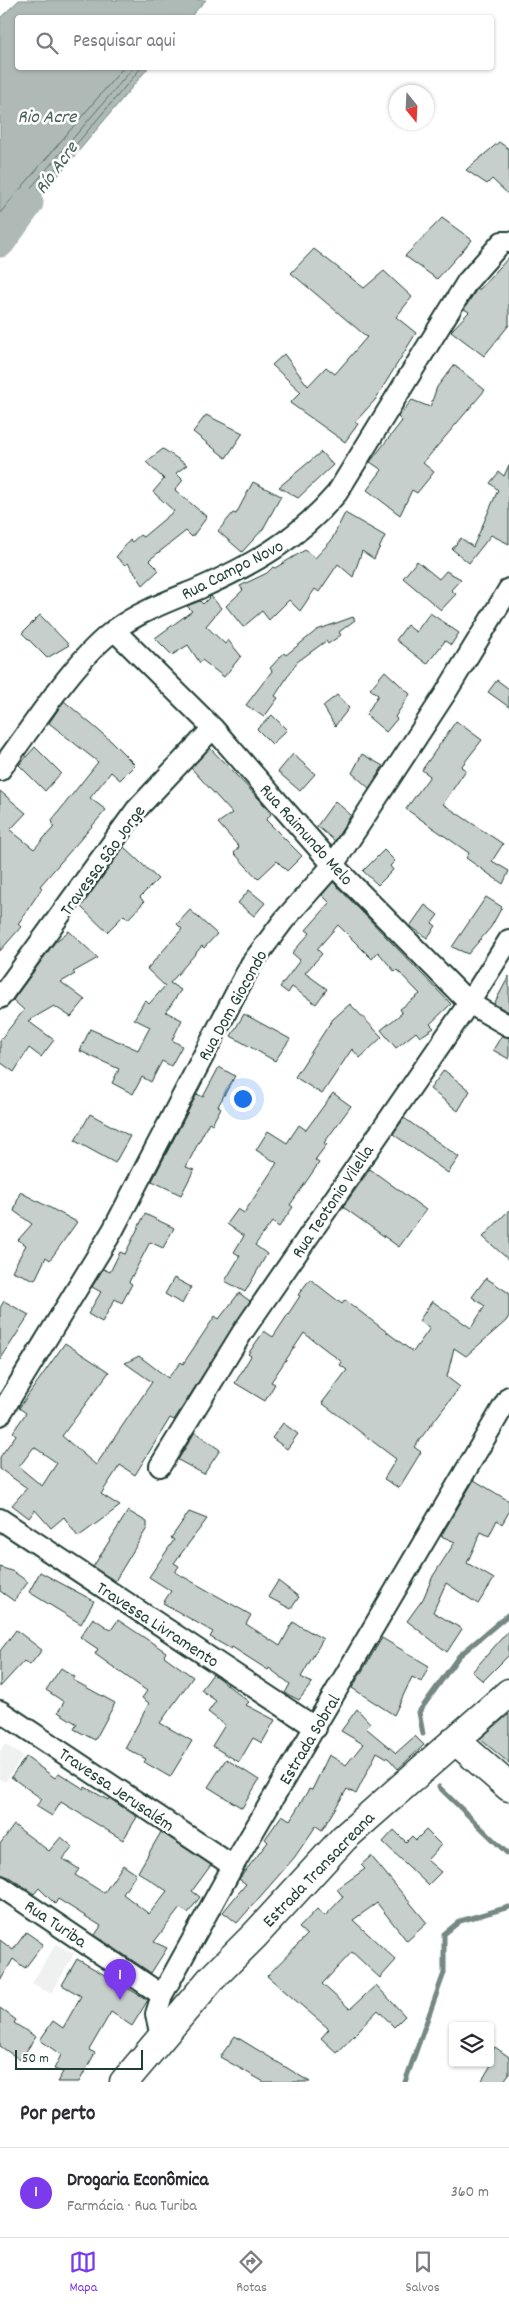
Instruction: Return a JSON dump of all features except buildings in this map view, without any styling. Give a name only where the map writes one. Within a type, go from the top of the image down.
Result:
[{"type":"street","name":"Rua Campo Novo","points":[[0,770],[68,680],[94,649],[114,630],[140,613],[198,589],[268,554],[295,536],[319,514],[338,493],[467,282],[502,242],[509,242]]},
{"type":"street","name":"Rua Dom Giocondo","points":[[0,1414],[113,1230],[251,964],[284,920],[333,865],[445,694],[509,589]]},
{"type":"street","name":"Rua Raimundo Melo","points":[[114,630],[213,728],[333,865],[469,1003],[509,1026]]},
{"type":"street","name":"Travessa São Jorge","points":[[0,998],[136,810],[213,728]]},
{"type":"street","name":"Rua Teotonio Vilella","points":[[160,1466],[242,1333],[469,1003],[509,940]]},
{"type":"street","name":"Estrada Sobral","points":[[161,2037],[156,2014],[162,1995],[233,1866],[316,1728],[509,1397]]},
{"type":"street","name":"Travessa Livramento","points":[[0,1519],[316,1728]]},
{"type":"street","name":"Estrada Transacreana","points":[[161,2037],[211,1979],[255,1935],[344,1838],[509,1693]]},
{"type":"street","name":"Travessa Jerusalém","points":[[0,1711],[233,1866]]},
{"type":"street","points":[[455,1740],[509,1787]]},
{"type":"street","name":"Rua Turiba","points":[[0,1886],[162,1995]]},
{"type":"street","points":[[124,2082],[161,2037]]},
{"type":"shaded area","points":[[5,1744],[23,1756],[5,1782],[0,1779],[0,1751]]},
{"type":"shaded area","points":[[56,1944],[74,1954],[51,1994],[32,1983]]},
{"type":"water","name":"Rio Acre","points":[[19,0],[206,0],[192,15],[15,15],[15,70],[146,70],[62,171],[0,241],[0,18]]},
{"type":"waterway","name":"Río Acre","points":[[0,242],[28,203]]},
{"type":"waterway","points":[[423,1734],[419,1712],[459,1656],[509,1614]]},
{"type":"waterway","points":[[439,1787],[509,1855]]},
{"type":"waterway","points":[[405,2082],[444,1973],[444,1934],[460,1921],[509,1907]]},
{"type":"place","name":"Drogaria Econômica","points":[[120,2000]]}]
